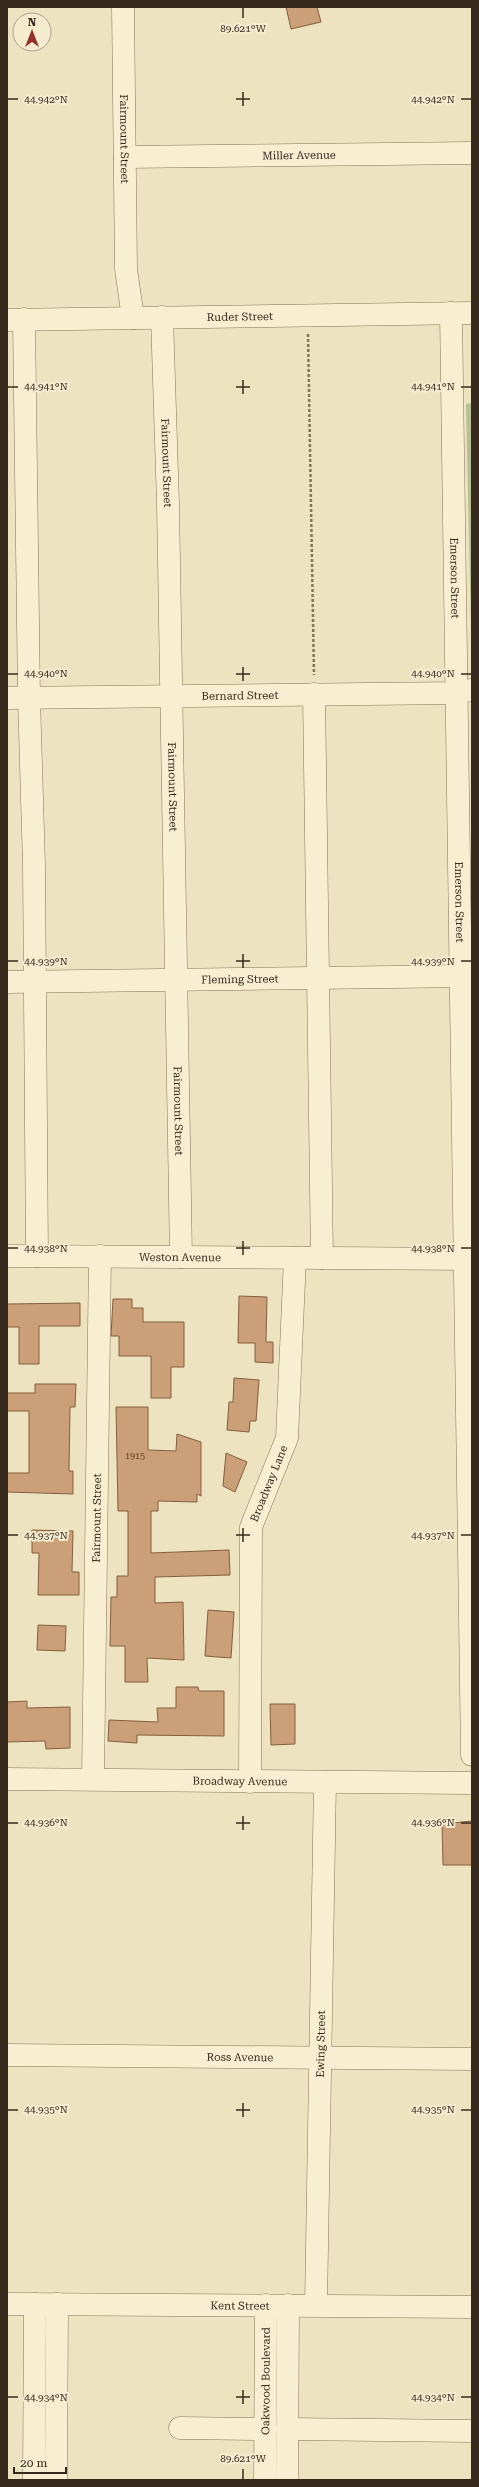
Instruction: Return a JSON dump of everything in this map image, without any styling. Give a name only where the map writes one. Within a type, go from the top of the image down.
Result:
[{"type":"street","name":"Fairmount Street","points":[[123,7],[126,269],[133,318]]},
{"type":"street","name":"Miller Avenue","points":[[125,157],[472,153]]},
{"type":"street","name":"Ruder Street","points":[[15,320],[462,313]]},
{"type":"street","name":"Emerson Street","points":[[462,313],[472,1755]]},
{"type":"street","name":"Fairmount Street","points":[[162,317],[171,696],[181,1257]]},
{"type":"street","points":[[15,320],[29,698],[36,982],[37,1256]]},
{"type":"street","name":"Bernard Street","points":[[7,698],[464,692]]},
{"type":"street","points":[[314,694],[322,1258]]},
{"type":"street","name":"Fleming Street","points":[[7,982],[466,976]]},
{"type":"street","name":"Weston Avenue","points":[[7,1256],[469,1259]]},
{"type":"street","name":"Fairmount Street","points":[[93,1779],[100,1256]]},
{"type":"street","name":"Broadway Lane","points":[[250,1782],[251,1527],[288,1438],[295,1258]]},
{"type":"street","name":"Broadway Avenue","points":[[7,1779],[472,1783]]},
{"type":"street","name":"Ewing Street","points":[[316,2306],[322,2057],[325,1782]]},
{"type":"street","name":"Ross Avenue","points":[[7,2055],[472,2059]]},
{"type":"street","name":"Kent Street","points":[[7,2304],[472,2307]]},
{"type":"street","points":[[34,2480],[35,2304]]},
{"type":"street","points":[[56,2480],[57,2304]]},
{"type":"street","name":"Oakwood Boulevard","points":[[265,2480],[266,2306]]},
{"type":"street","name":"Oakwood Boulevard","points":[[287,2480],[288,2306]]},
{"type":"street","points":[[180,2428],[265,2429]]},
{"type":"street","points":[[288,2429],[472,2431]]},
{"type":"path","points":[[308,315],[314,694]]},
{"type":"green space","points":[[472,403],[472,675],[466,404]]},
{"type":"building","points":[[286,7],[317,7],[321,22],[291,29]]},
{"type":"building","points":[[239,1296],[267,1297],[266,1342],[273,1342],[273,1363],[255,1362],[255,1343],[238,1343]]},
{"type":"building","points":[[113,1299],[132,1299],[132,1308],[143,1308],[143,1322],[184,1322],[184,1367],[171,1367],[171,1398],[151,1398],[151,1356],[119,1356],[119,1336],[111,1336]]},
{"type":"building","points":[[80,1303],[80,1326],[39,1326],[39,1364],[19,1364],[19,1327],[7,1327],[7,1304]]},
{"type":"building","points":[[234,1378],[259,1380],[256,1421],[250,1421],[249,1432],[227,1430],[229,1402],[233,1402]]},
{"type":"building","points":[[35,1384],[76,1384],[75,1407],[70,1407],[69,1471],[73,1471],[73,1494],[7,1492],[7,1473],[29,1473],[29,1411],[7,1411],[7,1393],[35,1393]]},
{"type":"building","points":[[116,1407],[148,1407],[148,1450],[176,1451],[177,1434],[201,1442],[201,1496],[197,1494],[197,1502],[158,1501],[158,1511],[151,1511],[151,1553],[229,1550],[230,1575],[155,1577],[155,1603],[183,1602],[184,1660],[147,1658],[148,1682],[125,1682],[125,1646],[110,1646],[111,1597],[117,1597],[117,1576],[128,1576],[128,1511],[118,1511]]},
{"type":"building","points":[[226,1453],[247,1462],[235,1492],[223,1486]]},
{"type":"building","points":[[32,1530],[73,1531],[72,1572],[79,1572],[79,1595],[38,1595],[39,1553],[32,1553]]},
{"type":"building","points":[[208,1610],[234,1612],[231,1658],[205,1656]]},
{"type":"building","points":[[38,1625],[66,1626],[65,1651],[37,1650]]},
{"type":"building","points":[[176,1687],[198,1687],[199,1691],[224,1691],[224,1736],[137,1735],[137,1743],[108,1741],[109,1720],[158,1722],[157,1708],[176,1708]]},
{"type":"building","points":[[27,1701],[27,1708],[70,1707],[70,1748],[46,1749],[45,1741],[7,1742],[7,1702]]},
{"type":"building","points":[[270,1704],[295,1704],[295,1744],[271,1745]]},
{"type":"building","points":[[472,1821],[472,1865],[443,1865],[442,1824]]}]
